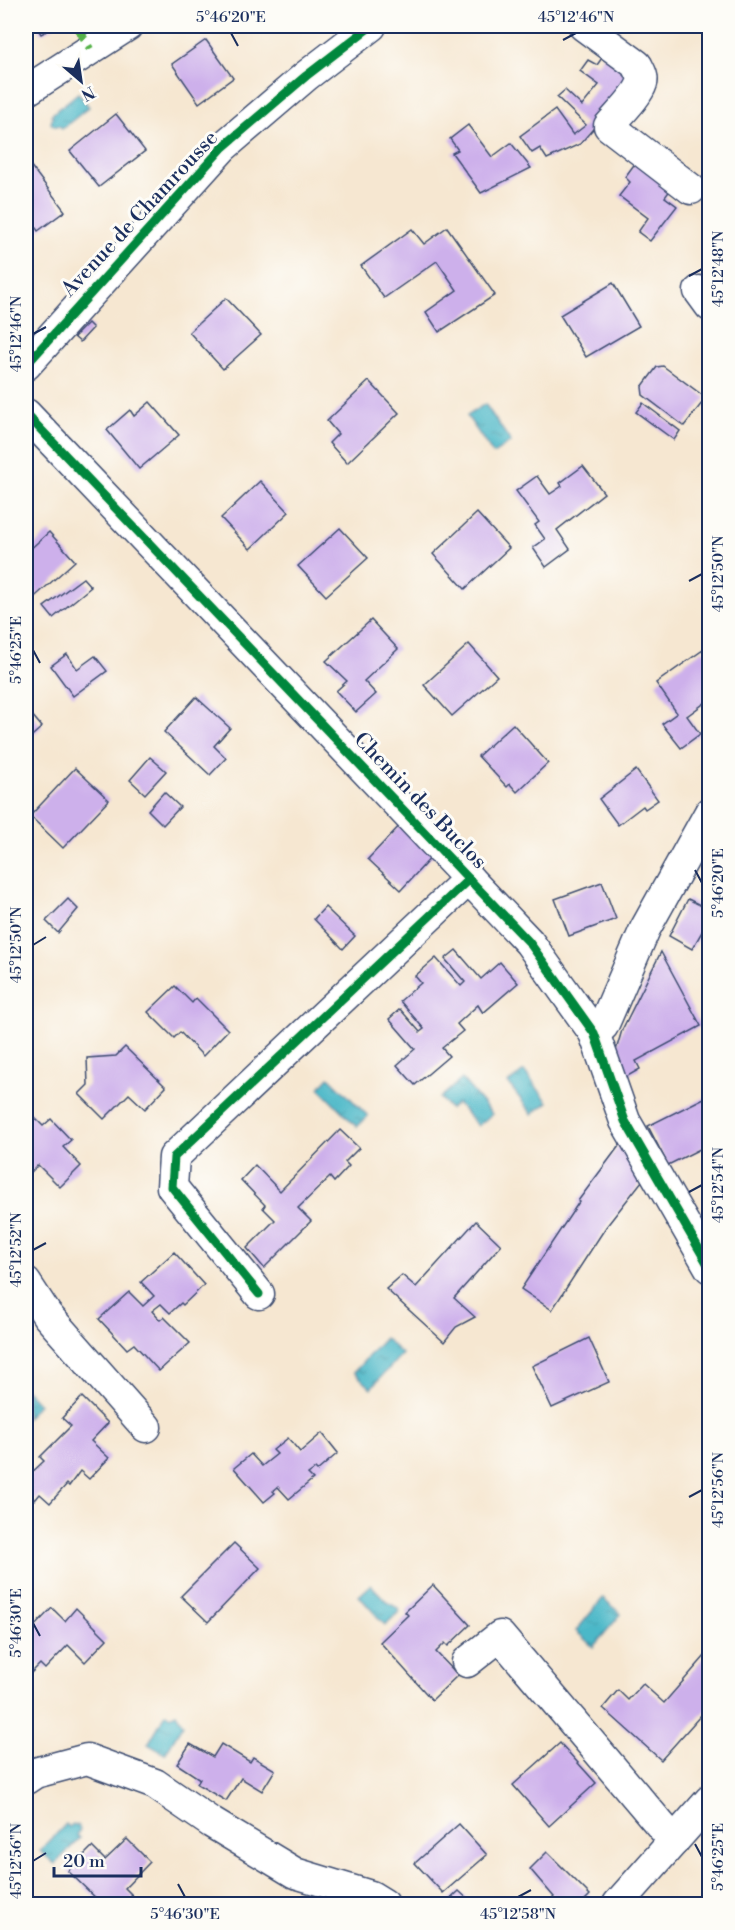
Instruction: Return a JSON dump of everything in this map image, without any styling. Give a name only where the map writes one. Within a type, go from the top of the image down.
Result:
[{"type":"street","points":[[26,91],[84,37],[127,26]]},
{"type":"street","name":"Avenue de Chamrousse","points":[[26,365],[223,147],[306,76],[370,26]]},
{"type":"street","points":[[584,26],[637,65],[641,72],[643,81],[639,90],[609,126],[691,189]]},
{"type":"street","name":"Chemin des Buclos","points":[[26,414],[529,942],[594,1033],[625,1121],[710,1268]]},
{"type":"street","points":[[594,1033],[603,1026],[645,929],[710,812]]},
{"type":"street","points":[[259,1294],[172,1187],[174,1157],[469,879]]},
{"type":"street","points":[[26,1283],[47,1315],[146,1427]]},
{"type":"street","points":[[467,1662],[500,1636],[674,1841]]},
{"type":"street","points":[[26,1779],[35,1773],[87,1759],[154,1784],[212,1824],[295,1873],[371,1896],[384,1905]]},
{"type":"street","points":[[618,1905],[710,1800]]},
{"type":"water","points":[[78,93],[89,107],[62,129],[60,126],[54,126],[51,123],[53,117],[51,115]]},
{"type":"water","points":[[485,404],[511,442],[493,454],[467,416]]},
{"type":"water","points":[[524,1071],[548,1102],[532,1114],[508,1083]]},
{"type":"water","points":[[329,1077],[368,1116],[357,1127],[319,1088]]},
{"type":"water","points":[[462,1079],[492,1114],[478,1126],[457,1103],[450,1109],[440,1098]]},
{"type":"water","points":[[385,1338],[402,1354],[371,1388],[354,1372]]},
{"type":"water","points":[[26,1390],[39,1404],[26,1418]]},
{"type":"water","points":[[371,1585],[388,1603],[398,1608],[399,1612],[385,1625],[359,1596]]},
{"type":"water","points":[[603,1598],[621,1614],[593,1647],[576,1631]]},
{"type":"water","points":[[166,1713],[171,1716],[176,1713],[183,1724],[165,1754],[148,1744]]},
{"type":"water","points":[[66,1824],[69,1827],[73,1824],[78,1826],[80,1830],[77,1835],[80,1838],[55,1864],[40,1851]]},
{"type":"building","points":[[36,26],[56,26],[41,34]]},
{"type":"building","points":[[206,40],[233,78],[199,103],[172,64]]},
{"type":"building","points":[[604,55],[635,80],[580,144],[547,159],[540,148],[532,153],[520,136],[555,110],[573,135],[586,125],[557,97],[565,90],[582,106],[599,85],[580,71],[588,60],[597,65]]},
{"type":"building","points":[[116,114],[145,151],[99,187],[70,151]]},
{"type":"building","points":[[468,125],[492,157],[511,143],[531,168],[481,193],[452,153],[458,150],[450,139]]},
{"type":"building","points":[[636,162],[671,189],[665,197],[677,206],[650,241],[638,232],[648,218],[619,196],[630,182],[625,177]]},
{"type":"building","points":[[30,165],[65,211],[38,231],[26,214],[26,169]]},
{"type":"building","points":[[447,227],[495,295],[439,332],[426,312],[457,290],[437,261],[384,298],[361,266],[412,229],[424,244]]},
{"type":"building","points":[[613,283],[639,326],[586,357],[560,315]]},
{"type":"building","points":[[226,298],[261,335],[223,369],[189,332]]},
{"type":"building","points":[[88,323],[93,328],[80,342],[74,337]]},
{"type":"building","points":[[663,366],[706,398],[684,426],[643,395],[642,387],[657,367]]},
{"type":"building","points":[[369,381],[399,413],[347,463],[329,443],[338,434],[327,421]]},
{"type":"building","points":[[150,402],[179,435],[139,469],[107,430],[130,410],[134,416]]},
{"type":"building","points":[[643,403],[680,431],[674,440],[636,412]]},
{"type":"building","points":[[583,466],[604,493],[557,530],[570,549],[546,567],[533,548],[545,539],[535,525],[539,522],[516,491],[537,476],[550,494],[562,486],[560,483]]},
{"type":"building","points":[[260,481],[289,512],[250,549],[221,518]]},
{"type":"building","points":[[477,513],[509,548],[465,589],[433,554]]},
{"type":"building","points":[[340,528],[368,558],[326,596],[298,566]]},
{"type":"building","points":[[49,532],[75,561],[29,602],[26,598],[26,553]]},
{"type":"building","points":[[710,532],[710,546],[704,543]]},
{"type":"building","points":[[83,578],[91,587],[53,618],[44,607]]},
{"type":"building","points":[[371,620],[398,649],[364,681],[376,694],[356,712],[336,691],[347,681],[326,661]]},
{"type":"building","points":[[469,644],[497,676],[452,716],[424,685]]},
{"type":"building","points":[[703,650],[710,658],[710,699],[687,716],[700,734],[681,748],[662,724],[677,713],[656,683]]},
{"type":"building","points":[[67,654],[77,669],[95,656],[107,671],[73,696],[51,666]]},
{"type":"building","points":[[196,697],[230,728],[214,746],[226,758],[210,775],[164,732]]},
{"type":"building","points":[[26,708],[42,727],[26,741]]},
{"type":"building","points":[[513,724],[548,763],[517,792],[510,784],[507,787],[478,756]]},
{"type":"building","points":[[150,757],[166,771],[145,794],[130,780]]},
{"type":"building","points":[[75,768],[109,800],[63,848],[30,816]]},
{"type":"building","points":[[636,770],[658,800],[645,809],[643,806],[618,825],[599,799]]},
{"type":"building","points":[[164,792],[180,807],[163,825],[148,810]]},
{"type":"building","points":[[404,821],[436,852],[401,890],[368,859]]},
{"type":"building","points":[[602,882],[616,919],[569,936],[555,899]]},
{"type":"building","points":[[68,899],[78,909],[58,933],[46,921]]},
{"type":"building","points":[[688,899],[710,910],[710,918],[692,949],[669,936]]},
{"type":"building","points":[[325,907],[355,936],[343,949],[314,919]]},
{"type":"building","points":[[456,950],[481,979],[500,962],[518,983],[483,1013],[478,1005],[457,1024],[463,1031],[442,1048],[449,1056],[415,1085],[397,1065],[415,1049],[389,1019],[400,1009],[420,1032],[424,1029],[400,1001],[421,983],[415,976],[436,958],[461,986],[465,982],[445,959]]},
{"type":"building","points":[[661,952],[701,1026],[636,1061],[640,1069],[626,1077],[615,1054],[622,1030]]},
{"type":"building","points":[[175,986],[192,1003],[196,998],[228,1030],[203,1056],[180,1032],[174,1038],[148,1012]]},
{"type":"building","points":[[125,1047],[166,1087],[145,1109],[129,1094],[104,1119],[79,1094],[88,1085],[87,1058],[116,1056]]},
{"type":"building","points":[[710,1095],[710,1144],[668,1165],[648,1126]]},
{"type":"building","points":[[29,1112],[43,1126],[51,1119],[71,1140],[63,1147],[81,1166],[60,1187],[38,1165],[29,1174],[26,1170],[26,1116]]},
{"type":"building","points":[[340,1130],[359,1148],[345,1162],[349,1166],[334,1182],[330,1177],[298,1208],[311,1221],[264,1268],[247,1248],[275,1220],[263,1208],[265,1205],[241,1180],[255,1165],[280,1191]]},
{"type":"building","points":[[625,1138],[646,1176],[606,1227],[552,1310],[521,1289],[578,1201]]},
{"type":"building","points":[[476,1221],[501,1245],[454,1298],[475,1317],[456,1327],[444,1342],[386,1289],[402,1275],[416,1287]]},
{"type":"building","points":[[174,1252],[204,1285],[183,1305],[181,1303],[170,1313],[161,1304],[152,1311],[160,1320],[164,1317],[190,1343],[159,1371],[134,1344],[127,1349],[99,1319],[129,1292],[143,1306],[154,1296],[141,1282]]},
{"type":"building","points":[[589,1338],[609,1382],[552,1408],[532,1366]]},
{"type":"building","points":[[82,1397],[108,1423],[91,1441],[109,1458],[89,1479],[80,1471],[69,1486],[67,1484],[50,1503],[40,1494],[35,1500],[26,1490],[26,1478],[44,1461],[40,1457],[71,1426],[62,1418]]},
{"type":"building","points":[[322,1433],[338,1453],[317,1471],[315,1469],[308,1474],[313,1479],[289,1499],[278,1487],[273,1491],[275,1493],[264,1502],[234,1468],[251,1454],[262,1466],[277,1454],[273,1450],[288,1438],[300,1452]]},
{"type":"building","points":[[234,1543],[260,1568],[208,1622],[181,1596]]},
{"type":"building","points":[[433,1585],[470,1625],[448,1646],[445,1643],[436,1652],[458,1675],[432,1700],[380,1642],[408,1615],[405,1612]]},
{"type":"building","points":[[52,1608],[65,1621],[76,1608],[107,1639],[85,1662],[68,1645],[45,1669],[40,1664],[27,1677],[26,1635]]},
{"type":"building","points":[[705,1656],[710,1660],[710,1705],[661,1760],[603,1708],[618,1690],[628,1700],[643,1684],[664,1703]]},
{"type":"building","points":[[560,1743],[596,1783],[549,1826],[513,1785]]},
{"type":"building","points":[[190,1744],[213,1757],[221,1744],[250,1762],[253,1757],[275,1770],[262,1791],[241,1778],[226,1801],[197,1784],[200,1779],[177,1764]]},
{"type":"building","points":[[459,1824],[487,1855],[443,1893],[415,1863]]},
{"type":"building","points":[[127,1839],[150,1862],[125,1888],[134,1897],[130,1901],[134,1904],[102,1904],[68,1871],[92,1847],[105,1860]]},
{"type":"building","points":[[547,1852],[590,1895],[581,1904],[547,1904],[554,1897],[530,1869]]},
{"type":"building","points":[[459,1891],[473,1904],[445,1904]]},
{"type":"marked path","points":[[77,26],[90,49]]},
{"type":"cycle path","points":[[26,365],[223,147],[306,76],[371,26]]},
{"type":"cycle path","points":[[26,414],[529,942],[594,1033],[625,1121],[710,1268]]},
{"type":"cycle path","points":[[259,1294],[172,1187],[174,1157],[469,879]]}]
